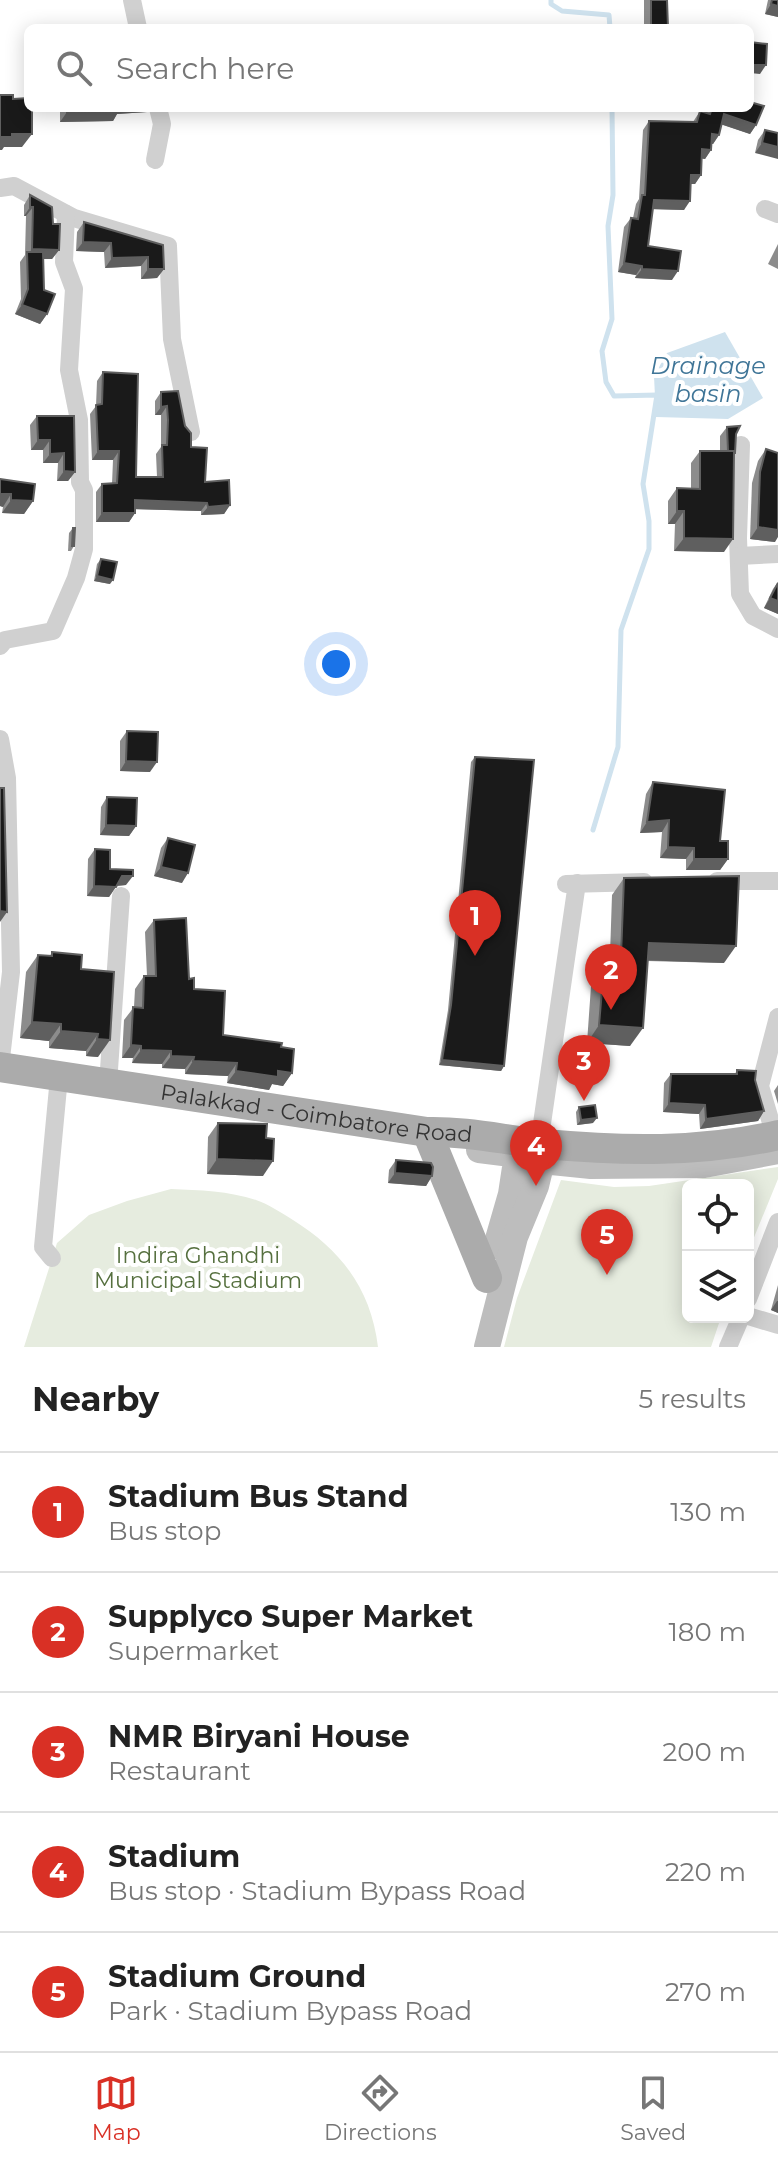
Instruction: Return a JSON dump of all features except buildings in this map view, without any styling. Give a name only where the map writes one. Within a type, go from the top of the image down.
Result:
[{"type":"main road","name":"Palakkad - Coimbatore Road","points":[[0,1067],[427,1132],[459,1132],[540,1152],[592,1148],[722,1147],[777,1140]]},
{"type":"main road","points":[[427,1132],[487,1278]]},
{"type":"street","points":[[132,0],[137,24]]},
{"type":"street","points":[[155,160],[162,124],[159,112]]},
{"type":"street","points":[[0,188],[14,186],[66,214],[168,246],[172,339],[191,432]]},
{"type":"street","points":[[0,646],[5,640],[53,631],[76,578],[84,549],[80,432],[69,370],[74,289],[64,262],[66,214]]},
{"type":"street","points":[[741,445],[740,594],[753,616],[778,629]]},
{"type":"street","points":[[739,556],[778,554]]},
{"type":"street","points":[[0,739],[7,778],[11,972],[0,1067]]},
{"type":"street","points":[[699,881],[778,881]]},
{"type":"street","points":[[487,1347],[515,1237],[536,1186],[572,884],[668,882]]},
{"type":"street","points":[[108,1084],[121,896]]},
{"type":"street","points":[[777,1140],[760,1086],[778,1017]]},
{"type":"street","points":[[52,1258],[43,1247],[59,1077]]},
{"type":"street","points":[[427,1132],[453,1147],[511,1154],[516,1161],[511,1194],[487,1278],[472,1347]]},
{"type":"street","points":[[754,1284],[778,1222]]},
{"type":"street","points":[[754,1318],[778,1325]]},
{"type":"street","points":[[728,1347],[738,1323]]},
{"type":"green space","points":[[778,1167],[778,1179],[754,1237],[754,1179],[697,1179]]},
{"type":"green space","points":[[561,1180],[614,1187],[682,1181],[682,1323],[719,1323],[711,1347],[504,1347],[517,1298]]},
{"type":"green space","name":"Indira Ghandhi Municipal Stadium","points":[[171,1189],[225,1193],[256,1200],[280,1212],[326,1244],[361,1289],[369,1307],[378,1347],[24,1347],[57,1243],[89,1215]]},
{"type":"water","name":"Drainage basin","points":[[725,332],[763,398],[728,419],[656,417],[654,376],[667,353]]},
{"type":"waterway","points":[[551,0],[551,4],[562,11],[609,15],[610,24]]},
{"type":"waterway","points":[[593,830],[618,747],[621,630],[649,549],[649,521],[643,484],[657,395],[614,396],[606,382],[602,351],[612,319],[608,226],[613,195],[612,112]]},
{"type":"place","name":"Stadium Bus Stand","points":[[475,956]]},
{"type":"place","name":"Supplyco Super Market","points":[[611,1010]]},
{"type":"place","name":"NMR Biryani House","points":[[584,1101]]},
{"type":"place","name":"Stadium","points":[[536,1186]]},
{"type":"place","name":"Stadium Ground","points":[[607,1275]]}]
